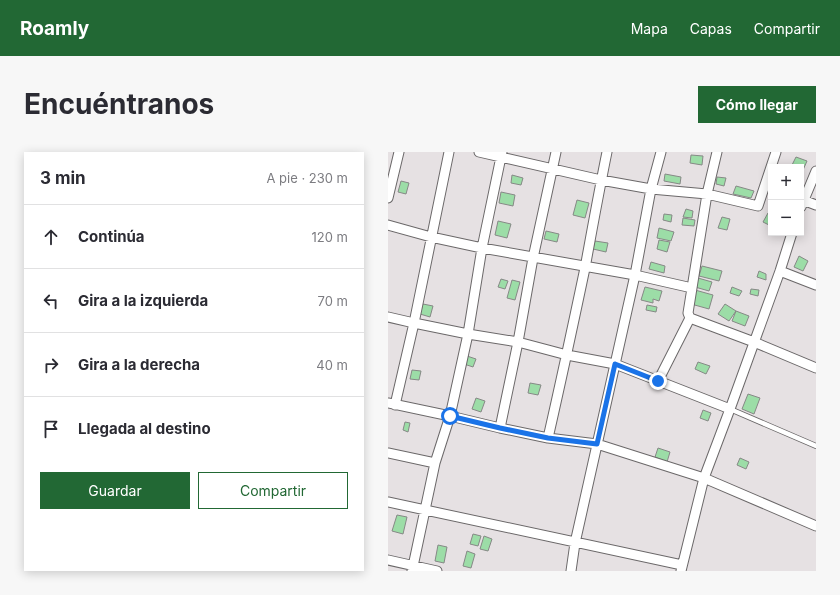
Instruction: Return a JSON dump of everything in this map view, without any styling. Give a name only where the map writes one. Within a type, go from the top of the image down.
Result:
[{"type":"street","points":[[388,198],[399,152]]},
{"type":"street","points":[[450,152],[414,323],[392,404],[548,438],[597,444],[704,478],[816,526]]},
{"type":"street","points":[[479,152],[501,155],[601,180],[651,189],[707,194],[758,206],[776,152]]},
{"type":"street","points":[[500,428],[518,342],[533,258],[556,152]]},
{"type":"street","points":[[548,438],[567,354],[601,180],[608,152]]},
{"type":"street","points":[[571,571],[575,543],[635,275],[651,189],[661,152]]},
{"type":"street","points":[[658,381],[690,318],[688,313],[707,194],[717,152]]},
{"type":"street","points":[[412,568],[436,463],[450,416],[468,334],[482,248],[501,155]]},
{"type":"street","points":[[803,200],[816,171]]},
{"type":"street","points":[[804,203],[816,205]]},
{"type":"street","points":[[388,225],[431,237],[482,248],[635,275],[692,288]]},
{"type":"street","points":[[388,502],[681,568],[704,478],[780,271],[791,236]]},
{"type":"street","points":[[780,271],[816,285]]},
{"type":"street","points":[[388,317],[468,334],[518,342],[615,364],[730,409]]},
{"type":"street","points":[[690,318],[754,342],[816,368]]},
{"type":"street","points":[[388,453],[436,463]]},
{"type":"street","points":[[388,560],[412,568],[438,571]]},
{"type":"lane","points":[[730,409],[816,446]]},
{"type":"building","points":[[691,155],[703,156],[702,165],[690,163]]},
{"type":"building","points":[[796,157],[807,161],[804,168],[804,164],[792,164]]},
{"type":"building","points":[[665,174],[681,177],[680,184],[664,181]]},
{"type":"building","points":[[512,175],[523,178],[521,185],[511,183]]},
{"type":"building","points":[[717,177],[726,178],[724,186],[716,184]]},
{"type":"building","points":[[401,181],[409,183],[406,194],[398,192]]},
{"type":"building","points":[[736,186],[754,191],[751,198],[733,194]]},
{"type":"building","points":[[501,192],[515,195],[513,206],[499,203]]},
{"type":"building","points":[[577,200],[589,203],[585,218],[573,215]]},
{"type":"building","points":[[686,209],[693,211],[692,218],[683,217]]},
{"type":"building","points":[[768,213],[768,224],[763,222]]},
{"type":"building","points":[[664,214],[672,215],[671,222],[663,220]]},
{"type":"building","points":[[722,217],[730,219],[727,230],[718,228]]},
{"type":"building","points":[[683,218],[695,220],[694,226],[682,225]]},
{"type":"building","points":[[498,221],[511,224],[507,238],[495,235]]},
{"type":"building","points":[[659,228],[674,232],[671,241],[657,238]]},
{"type":"building","points":[[546,231],[559,234],[557,242],[544,239]]},
{"type":"building","points":[[659,240],[670,242],[667,252],[657,249]]},
{"type":"building","points":[[595,241],[608,243],[606,252],[593,249]]},
{"type":"building","points":[[799,256],[808,261],[803,271],[794,267]]},
{"type":"building","points":[[651,262],[665,266],[664,273],[649,269]]},
{"type":"building","points":[[702,266],[722,271],[719,281],[699,276]]},
{"type":"building","points":[[759,271],[766,274],[766,280],[757,277]]},
{"type":"building","points":[[698,278],[712,282],[709,291],[695,287]]},
{"type":"building","points":[[501,279],[508,281],[505,289],[498,287]]},
{"type":"building","points":[[512,280],[520,282],[515,300],[507,298]]},
{"type":"building","points":[[645,287],[662,291],[659,301],[653,299],[653,303],[641,300]]},
{"type":"building","points":[[732,287],[742,291],[739,296],[730,293]]},
{"type":"building","points":[[751,289],[759,290],[758,296],[750,294]]},
{"type":"building","points":[[695,290],[713,295],[709,309],[691,304]]},
{"type":"building","points":[[423,304],[433,306],[430,317],[420,314]]},
{"type":"building","points":[[725,304],[736,311],[729,321],[718,314]]},
{"type":"building","points":[[647,305],[657,307],[656,312],[646,310]]},
{"type":"building","points":[[736,311],[749,316],[745,326],[732,321]]},
{"type":"building","points":[[467,356],[476,359],[473,367],[464,364]]},
{"type":"building","points":[[698,362],[710,366],[706,374],[695,369]]},
{"type":"building","points":[[412,370],[421,371],[419,380],[410,379]]},
{"type":"building","points":[[530,383],[541,385],[538,395],[528,393]]},
{"type":"building","points":[[748,394],[760,398],[754,414],[742,409]]},
{"type":"building","points":[[476,398],[485,401],[481,412],[472,409]]},
{"type":"building","points":[[703,410],[711,413],[708,421],[700,418]]},
{"type":"building","points":[[405,422],[410,423],[408,432],[403,430]]},
{"type":"building","points":[[658,448],[670,452],[667,462],[655,457]]},
{"type":"building","points":[[740,458],[749,462],[746,469],[737,465]]},
{"type":"building","points":[[397,515],[407,517],[403,534],[392,531]]},
{"type":"building","points":[[473,534],[481,536],[478,546],[470,544]]},
{"type":"building","points":[[484,536],[492,539],[488,551],[480,549]]},
{"type":"building","points":[[438,545],[447,547],[444,563],[435,561]]},
{"type":"building","points":[[467,551],[475,554],[471,568],[463,566]]},
{"type":"route","points":[[450,416],[548,438],[597,444],[615,364],[658,381]]}]
